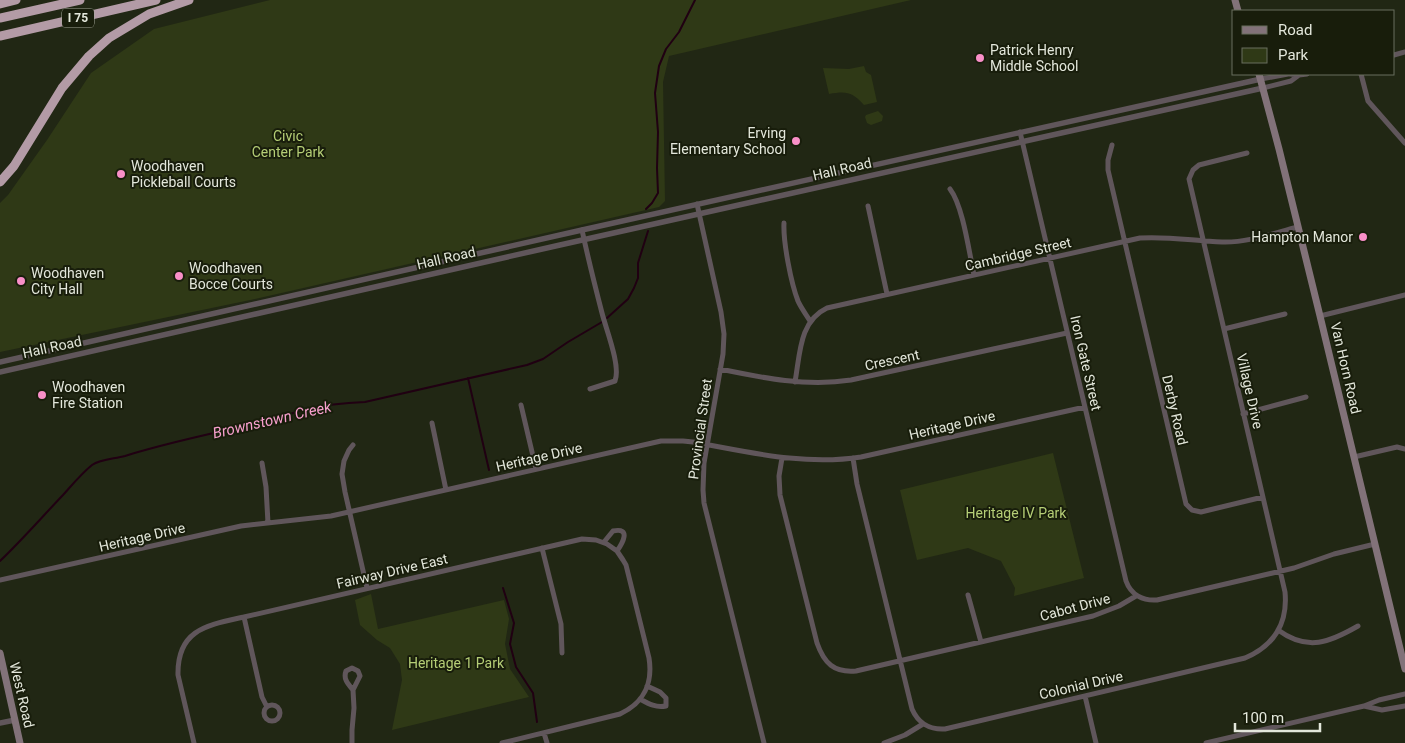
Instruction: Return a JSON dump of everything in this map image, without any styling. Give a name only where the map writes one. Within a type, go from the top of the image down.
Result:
[{"type":"highway","points":[[0,4],[16,0]]},
{"type":"highway","name":"I 75","points":[[0,18],[80,0]]},
{"type":"highway","name":"I 75","points":[[0,36],[156,0]]},
{"type":"highway","points":[[0,182],[14,166],[62,88],[89,56],[119,32],[148,14],[189,0]]},
{"type":"main road","name":"Van Horn Road","points":[[1260,76],[1405,670]]},
{"type":"main road","name":"West Road","points":[[0,653],[20,743]]},
{"type":"street","name":"Hall Road","points":[[2,361],[1067,122],[1260,76],[1274,75]]},
{"type":"street","name":"Hall Road","points":[[0,372],[584,239],[1263,88],[1291,81],[1299,75]]},
{"type":"street","points":[[1361,75],[1368,101],[1405,143]]},
{"type":"street","points":[[1067,122],[1069,131]]},
{"type":"street","name":"Iron Gate Street","points":[[1020,132],[1126,581],[1136,596]]},
{"type":"street","name":"Derby Road","points":[[1112,145],[1108,160],[1108,170],[1186,504],[1192,510],[1201,512],[1263,496]]},
{"type":"street","name":"Village Drive","points":[[1247,153],[1199,165],[1193,170],[1189,179],[1285,592],[1284,618],[1278,630]]},
{"type":"street","points":[[897,160],[899,169]]},
{"type":"street","points":[[950,189],[955,195],[960,209],[974,275]]},
{"type":"street","name":"Provincial Street","points":[[697,204],[723,323],[720,369],[702,475],[704,503],[764,743]]},
{"type":"street","points":[[868,206],[887,294]]},
{"type":"street","points":[[784,223],[785,241],[794,288],[799,302],[810,321],[804,334],[795,382]]},
{"type":"street","name":"Cambridge Street","points":[[810,321],[827,308],[1124,241],[1154,237],[1221,242],[1236,241],[1298,227]]},
{"type":"street","points":[[582,230],[612,347],[616,376],[615,381],[590,388]]},
{"type":"street","points":[[328,288],[330,297]]},
{"type":"street","points":[[1320,316],[1405,295]]},
{"type":"street","points":[[213,314],[215,323]]},
{"type":"street","points":[[1224,329],[1285,314]]},
{"type":"street","name":"Crescent","points":[[720,369],[795,382],[823,383],[852,380],[1067,333]]},
{"type":"street","points":[[86,343],[88,352]]},
{"type":"street","points":[[2,361],[7,370]]},
{"type":"street","points":[[1244,414],[1306,397]]},
{"type":"street","points":[[521,405],[536,469]]},
{"type":"street","name":"Heritage Drive","points":[[0,580],[241,526],[320,518],[350,512],[661,441],[707,444],[782,458],[816,460],[854,458],[1085,407]]},
{"type":"street","points":[[432,423],[446,490]]},
{"type":"street","points":[[353,445],[344,461],[342,474],[368,588]]},
{"type":"street","points":[[1354,457],[1397,447],[1405,449]]},
{"type":"street","name":"Cabot Drive","points":[[782,458],[779,476],[780,495],[810,615],[821,653],[826,661],[835,668],[846,672],[856,671],[1101,614],[1136,596]]},
{"type":"street","points":[[854,458],[857,484],[912,709],[916,717],[923,724],[905,735],[884,743]]},
{"type":"street","points":[[262,463],[266,486],[268,523]]},
{"type":"street","points":[[502,743],[615,716],[630,708],[640,699],[647,686],[650,673],[649,658],[626,565],[617,551],[624,536],[621,531],[613,531],[604,542]]},
{"type":"street","name":"Fairway Drive East","points":[[194,743],[178,675],[178,660],[191,636],[203,628],[244,616],[582,539],[604,542],[617,551]]},
{"type":"street","points":[[1136,596],[1146,600],[1158,600],[1304,565],[1334,554],[1375,544]]},
{"type":"street","points":[[542,548],[561,624],[562,653]]},
{"type":"street","points":[[968,595],[980,642]]},
{"type":"street","points":[[244,616],[262,697],[267,707]]},
{"type":"street","points":[[1278,630],[1298,641],[1314,643],[1339,637],[1358,626]]},
{"type":"street","name":"Colonial Drive","points":[[923,724],[945,729],[1245,658],[1264,647],[1273,639],[1278,630]]},
{"type":"street","points":[[640,699],[660,707],[666,706],[666,698],[660,692],[647,686]]},
{"type":"street","points":[[352,743],[353,690]]},
{"type":"street","points":[[1206,743],[1364,706],[1379,700],[1405,694]]},
{"type":"street","points":[[1085,696],[1096,743]]},
{"type":"street","points":[[1364,706],[1382,710],[1405,706]]},
{"type":"street","points":[[0,723],[15,720]]},
{"type":"street","points":[[544,733],[546,743]]},
{"type":"green space","name":"Civic Center Park","points":[[270,0],[911,0],[669,56],[663,82],[665,201],[659,207],[255,299],[0,352],[0,203],[8,195],[47,140],[91,73],[154,29]]},
{"type":"green space","points":[[864,66],[866,72],[871,75],[877,102],[864,105],[856,97],[849,94],[829,94],[823,68],[849,69]]},
{"type":"green space","points":[[878,111],[883,116],[882,121],[871,125],[867,123],[866,115]]},
{"type":"green space","name":"Heritage IV Park","points":[[1053,453],[1084,578],[1014,596],[1015,588],[1001,561],[968,548],[917,560],[900,490]]},
{"type":"green space","name":"Heritage 1 Park","points":[[371,594],[378,629],[504,600],[509,619],[505,644],[510,669],[529,697],[392,730],[402,680],[400,664],[390,648],[377,640],[360,625],[355,600]]},
{"type":"waterway","name":"Brownstown Creek","points":[[646,209],[658,193],[658,132],[655,93],[659,66],[666,49],[679,32],[695,0]]},
{"type":"waterway","name":"Brownstown Creek","points":[[607,318],[628,299],[634,288],[638,278],[638,263],[648,231]]},
{"type":"waterway","name":"Brownstown Creek","points":[[0,561],[80,476],[92,465],[103,460],[273,420],[305,409],[365,402],[527,365],[543,359],[602,322]]},
{"type":"waterway","points":[[468,378],[489,470]]},
{"type":"waterway","points":[[503,588],[514,623],[510,644],[516,667],[533,693],[537,722]]},
{"type":"place","name":"Patrick Henry Middle School","points":[[980,58]]},
{"type":"place","name":"Erving Elementary School","points":[[796,141]]},
{"type":"place","name":"Woodhaven Pickleball Courts","points":[[121,174]]},
{"type":"place","name":"Hampton Manor","points":[[1363,237]]},
{"type":"place","name":"Woodhaven Bocce Courts","points":[[179,276]]},
{"type":"place","name":"Woodhaven City Hall","points":[[21,281]]},
{"type":"place","name":"Woodhaven Fire Station","points":[[42,395]]}]
